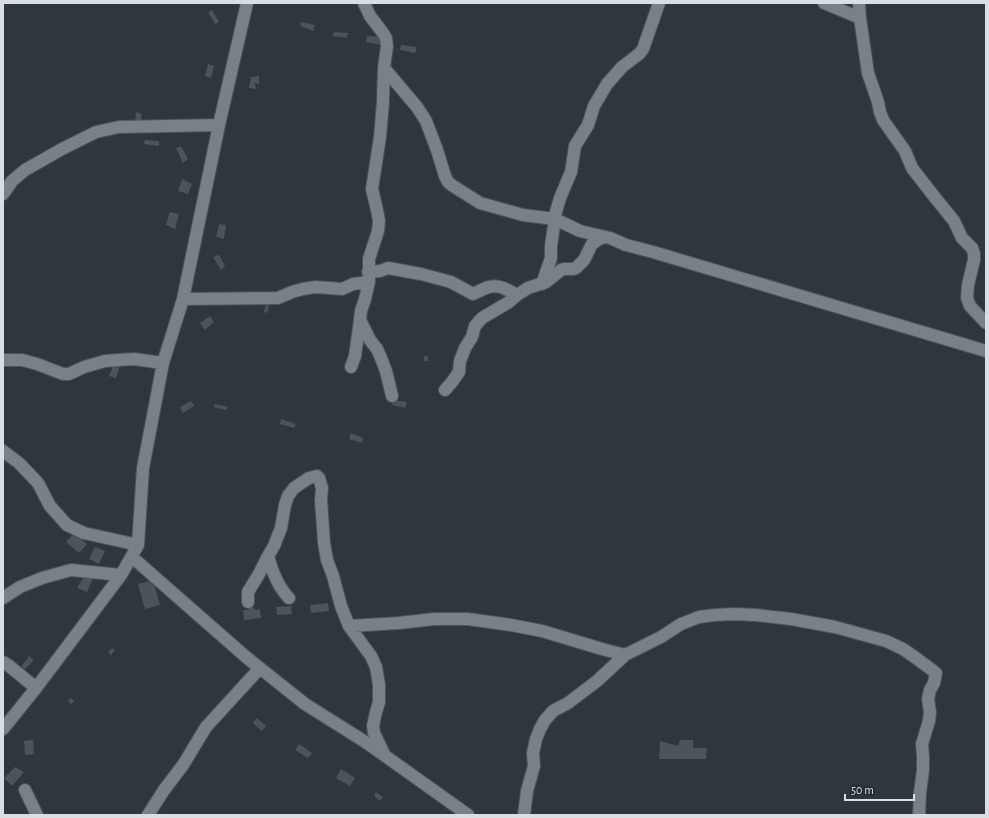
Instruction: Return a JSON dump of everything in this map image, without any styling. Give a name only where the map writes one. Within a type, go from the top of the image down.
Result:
[{"type":"street","points":[[3,729],[36,688],[121,575],[138,544],[143,468],[163,363],[184,299],[219,125],[247,3]]},
{"type":"street","points":[[351,367],[355,356],[361,311],[365,299],[369,259],[378,231],[377,210],[372,189],[380,137],[384,68],[387,46],[386,38],[383,32],[370,16],[364,3]]},
{"type":"street","points":[[542,284],[551,258],[551,246],[560,198],[571,172],[576,146],[588,125],[594,106],[607,84],[614,75],[627,63],[634,59],[643,49],[659,3]]},
{"type":"street","points":[[824,3],[860,18]]},
{"type":"street","points":[[859,3],[868,73],[883,120],[905,151],[912,168],[954,221],[962,238],[972,248],[974,260],[968,285],[967,298],[970,306],[986,323]]},
{"type":"street","points":[[384,68],[407,94],[426,121],[448,182],[480,203],[523,215],[555,220],[580,231],[610,238],[626,245],[986,351]]},
{"type":"street","points":[[3,194],[12,181],[25,170],[96,132],[119,127],[219,125]]},
{"type":"street","points":[[445,390],[459,372],[460,361],[465,348],[472,337],[475,326],[482,318],[509,302],[528,288],[550,280],[561,270],[576,268],[584,260],[592,244],[605,237]]},
{"type":"street","points":[[184,299],[278,298],[292,292],[315,287],[342,289],[388,268],[421,274],[450,282],[473,294],[488,287],[495,286],[504,288],[517,295]]},
{"type":"street","points":[[360,320],[381,358],[392,396]]},
{"type":"street","points":[[3,360],[22,360],[63,374],[69,374],[84,367],[111,360],[134,359],[163,363]]},
{"type":"street","points":[[3,451],[19,463],[38,483],[50,506],[68,525],[84,533],[138,544]]},
{"type":"street","points":[[248,602],[248,592],[260,574],[281,528],[288,496],[294,488],[309,478],[317,476],[322,488],[321,500],[324,543],[327,560],[341,606],[349,626],[371,656],[376,667],[379,686],[379,702],[376,712],[374,733],[385,756]]},
{"type":"street","points":[[268,556],[276,578],[283,592],[289,598]]},
{"type":"street","points":[[132,557],[246,657],[305,704],[367,743],[468,815]]},
{"type":"street","points":[[3,598],[20,586],[71,570],[121,575]]},
{"type":"street","points":[[524,815],[527,791],[534,766],[533,753],[536,740],[545,720],[553,711],[568,703],[597,681],[625,655],[661,637],[681,624],[699,617],[734,614],[791,619],[835,627],[886,641],[902,649],[936,673],[928,699],[930,712],[929,721],[922,744],[923,770],[919,815]]},
{"type":"street","points":[[349,626],[399,624],[434,619],[468,620],[511,625],[625,655]]},
{"type":"street","points":[[3,662],[36,688]]},
{"type":"street","points":[[148,815],[164,790],[184,765],[206,727],[260,668]]},
{"type":"street","points":[[25,790],[38,815]]},
{"type":"building","points":[[212,10],[219,22],[215,24],[208,12]]},
{"type":"building","points":[[301,22],[315,25],[313,31],[300,26]]},
{"type":"building","points":[[334,32],[348,33],[347,38],[333,36]]},
{"type":"building","points":[[367,36],[383,37],[381,45],[366,42]]},
{"type":"building","points":[[401,45],[417,47],[415,53],[400,50]]},
{"type":"building","points":[[208,64],[214,66],[211,78],[205,76]]},
{"type":"building","points":[[259,76],[259,84],[255,83],[256,89],[249,88],[251,77]]},
{"type":"building","points":[[136,112],[142,114],[140,126],[135,125]]},
{"type":"building","points":[[145,140],[159,141],[159,146],[144,144]]},
{"type":"building","points":[[181,146],[188,159],[183,163],[176,148]]},
{"type":"building","points":[[182,179],[192,184],[188,194],[178,191]]},
{"type":"building","points":[[170,212],[179,214],[175,229],[166,225]]},
{"type":"building","points":[[219,224],[226,225],[224,239],[216,237]]},
{"type":"building","points":[[219,255],[225,266],[221,270],[213,257]]},
{"type":"building","points":[[267,301],[270,302],[267,313],[264,312]]},
{"type":"building","points":[[210,316],[214,322],[205,330],[200,323]]},
{"type":"building","points":[[424,356],[428,356],[428,361],[424,361]]},
{"type":"building","points":[[114,363],[120,365],[116,378],[109,376]]},
{"type":"building","points":[[393,400],[407,402],[405,408],[392,405]]},
{"type":"building","points":[[191,401],[194,406],[183,413],[180,407]]},
{"type":"building","points":[[215,404],[228,407],[226,410],[214,407]]},
{"type":"building","points":[[281,419],[296,424],[294,428],[280,424]]},
{"type":"building","points":[[351,433],[363,438],[362,443],[349,439]]},
{"type":"building","points":[[74,533],[87,544],[79,553],[66,542]]},
{"type":"building","points":[[95,547],[105,551],[99,564],[89,559]]},
{"type":"building","points":[[84,576],[93,578],[87,592],[77,588]]},
{"type":"building","points":[[153,580],[160,605],[145,609],[138,584]]},
{"type":"building","points":[[328,603],[329,611],[311,613],[310,605]]},
{"type":"building","points":[[253,606],[255,610],[260,609],[261,618],[244,620],[243,610],[248,610],[248,607]]},
{"type":"building","points":[[291,606],[292,614],[277,615],[276,607]]},
{"type":"building","points":[[112,648],[115,650],[111,655],[108,652]]},
{"type":"building","points":[[29,656],[34,660],[24,670],[22,666]]},
{"type":"building","points":[[71,698],[74,701],[71,704],[68,701]]},
{"type":"building","points":[[257,718],[266,726],[262,731],[253,723]]},
{"type":"building","points":[[33,740],[34,754],[25,755],[24,741]]},
{"type":"building","points":[[680,740],[693,740],[693,748],[707,748],[706,759],[659,759],[660,741],[678,746]]},
{"type":"building","points":[[299,744],[312,753],[308,758],[295,750]]},
{"type":"building","points":[[15,767],[24,772],[12,786],[4,778]]},
{"type":"building","points":[[341,769],[355,778],[350,786],[336,778]]},
{"type":"building","points":[[376,792],[383,797],[380,801],[374,796]]}]
